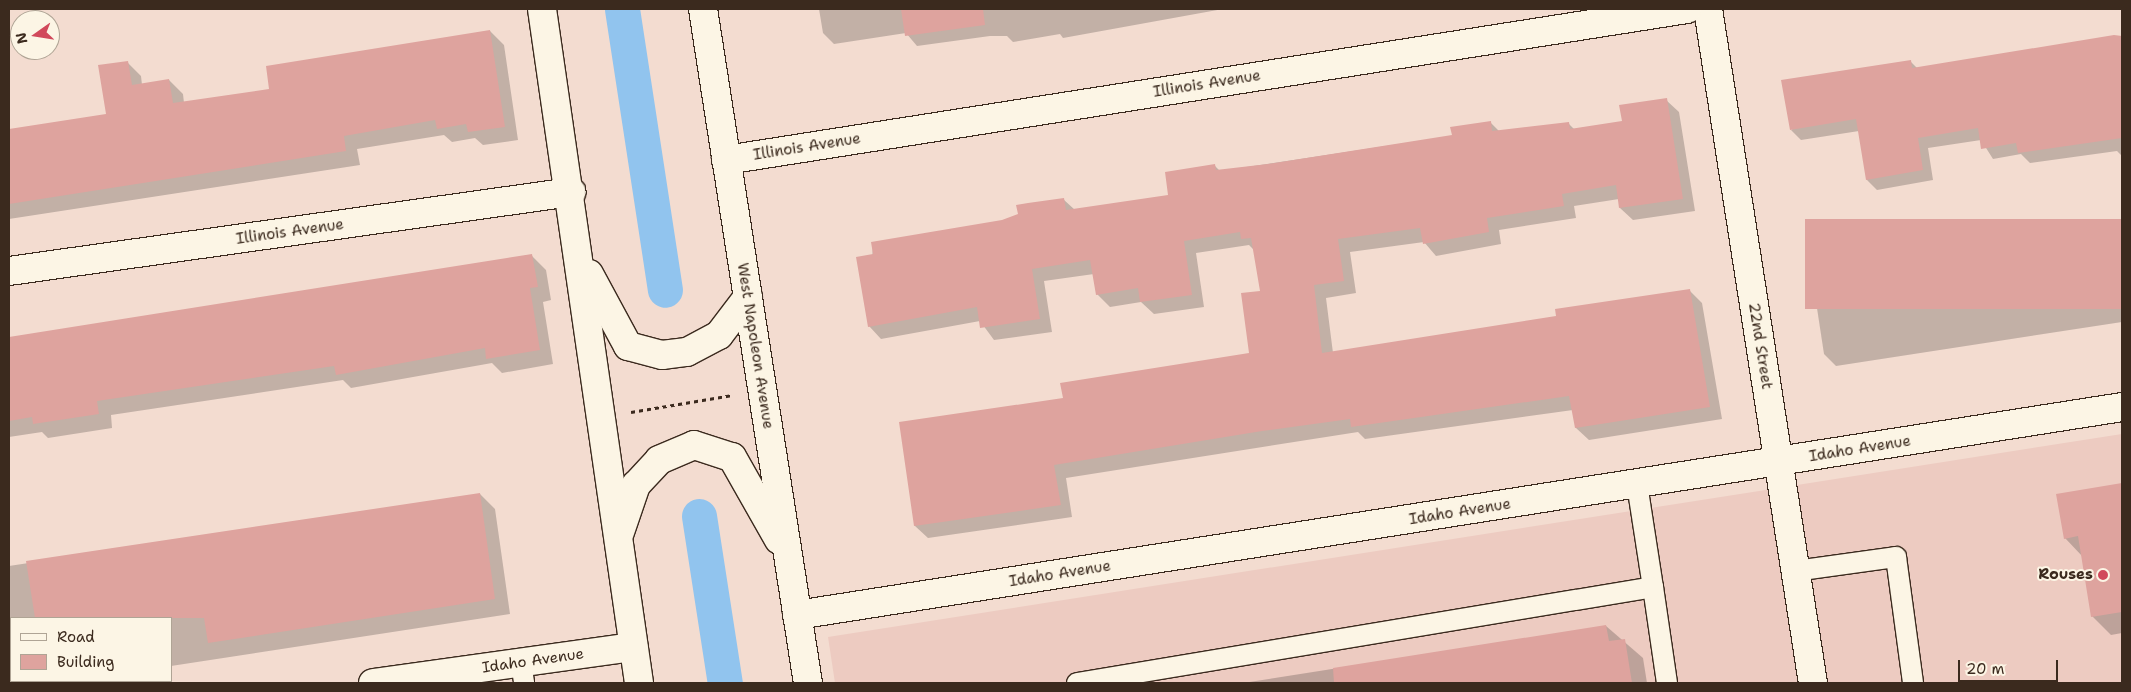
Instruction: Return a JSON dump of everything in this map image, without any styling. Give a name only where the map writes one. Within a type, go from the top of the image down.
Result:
[{"type":"street","points":[[542,9],[571,192],[639,683]]},
{"type":"street","name":"West Napoleon Avenue","points":[[702,9],[808,683]]},
{"type":"street","name":"Illinois Avenue","points":[[726,160],[1687,9]]},
{"type":"street","name":"22nd Street","points":[[1708,9],[1813,683]]},
{"type":"street","name":"Illinois Avenue","points":[[9,271],[571,192]]},
{"type":"street","points":[[580,257],[628,346],[662,355],[687,352],[719,335],[748,297]]},
{"type":"street","name":"Idaho Avenue","points":[[797,615],[2122,407]]},
{"type":"street","points":[[619,537],[636,485],[659,460],[694,445],[732,457],[788,554]]},
{"type":"street","name":"Idaho Avenue","points":[[373,683],[522,673],[634,647]]},
{"type":"lane","points":[[1637,484],[1667,683]]},
{"type":"lane","points":[[1795,571],[1896,557],[1913,683]]},
{"type":"lane","points":[[1077,683],[1653,587]]},
{"type":"path","points":[[623,413],[738,394]]},
{"type":"shaded area","points":[[2122,434],[2122,683],[835,683],[828,637]]},
{"type":"building","points":[[901,9],[983,9],[985,25],[905,36]]},
{"type":"building","points":[[490,30],[505,127],[468,132],[466,124],[437,129],[435,120],[344,136],[346,151],[9,204],[9,129],[106,114],[98,65],[128,61],[132,85],[169,79],[173,103],[269,89],[266,66]]},
{"type":"building","points":[[2114,35],[2122,36],[2122,138],[2018,153],[2016,143],[1981,149],[1978,128],[1918,138],[1923,170],[1866,180],[1856,119],[1790,130],[1781,80],[1911,60],[1912,68]]},
{"type":"building","points":[[1667,98],[1683,199],[1619,208],[1616,185],[1562,194],[1564,206],[1487,218],[1489,232],[1423,244],[1420,228],[1338,239],[1344,281],[1314,285],[1322,353],[1556,316],[1555,309],[1690,289],[1710,407],[1575,428],[1569,396],[1351,427],[1350,419],[1262,431],[1054,465],[1061,505],[914,526],[899,422],[1063,398],[1060,383],[1249,353],[1241,293],[1260,291],[1251,238],[1241,239],[1240,232],[1184,241],[1192,295],[1140,302],[1138,288],[1096,295],[1090,260],[1032,269],[1040,319],[980,328],[977,307],[868,327],[856,257],[873,254],[871,242],[1002,220],[1018,214],[1016,205],[1028,203],[1064,198],[1066,210],[1168,195],[1165,172],[1215,164],[1216,170],[1268,164],[1452,135],[1450,127],[1491,121],[1492,131],[1569,122],[1570,129],[1622,121],[1619,105]]},
{"type":"building","points":[[1805,219],[2122,219],[2122,309],[1805,309]]},
{"type":"building","points":[[532,254],[538,287],[530,288],[540,350],[486,359],[485,348],[336,375],[334,366],[97,401],[99,414],[33,424],[32,417],[9,421],[9,337]]},
{"type":"building","name":"Rouses","points":[[2122,483],[2122,612],[2091,617],[2078,536],[2064,539],[2056,494]]},
{"type":"building","points":[[480,493],[495,599],[208,643],[204,618],[35,617],[26,561]]},
{"type":"building","points":[[1606,625],[1609,641],[1625,639],[1632,683],[1334,683],[1333,668]]},
{"type":"waterway","points":[[622,9],[665,290]]},
{"type":"waterway","points":[[699,516],[725,683]]},
{"type":"place","name":"Rouses","points":[[2103,575]]}]
